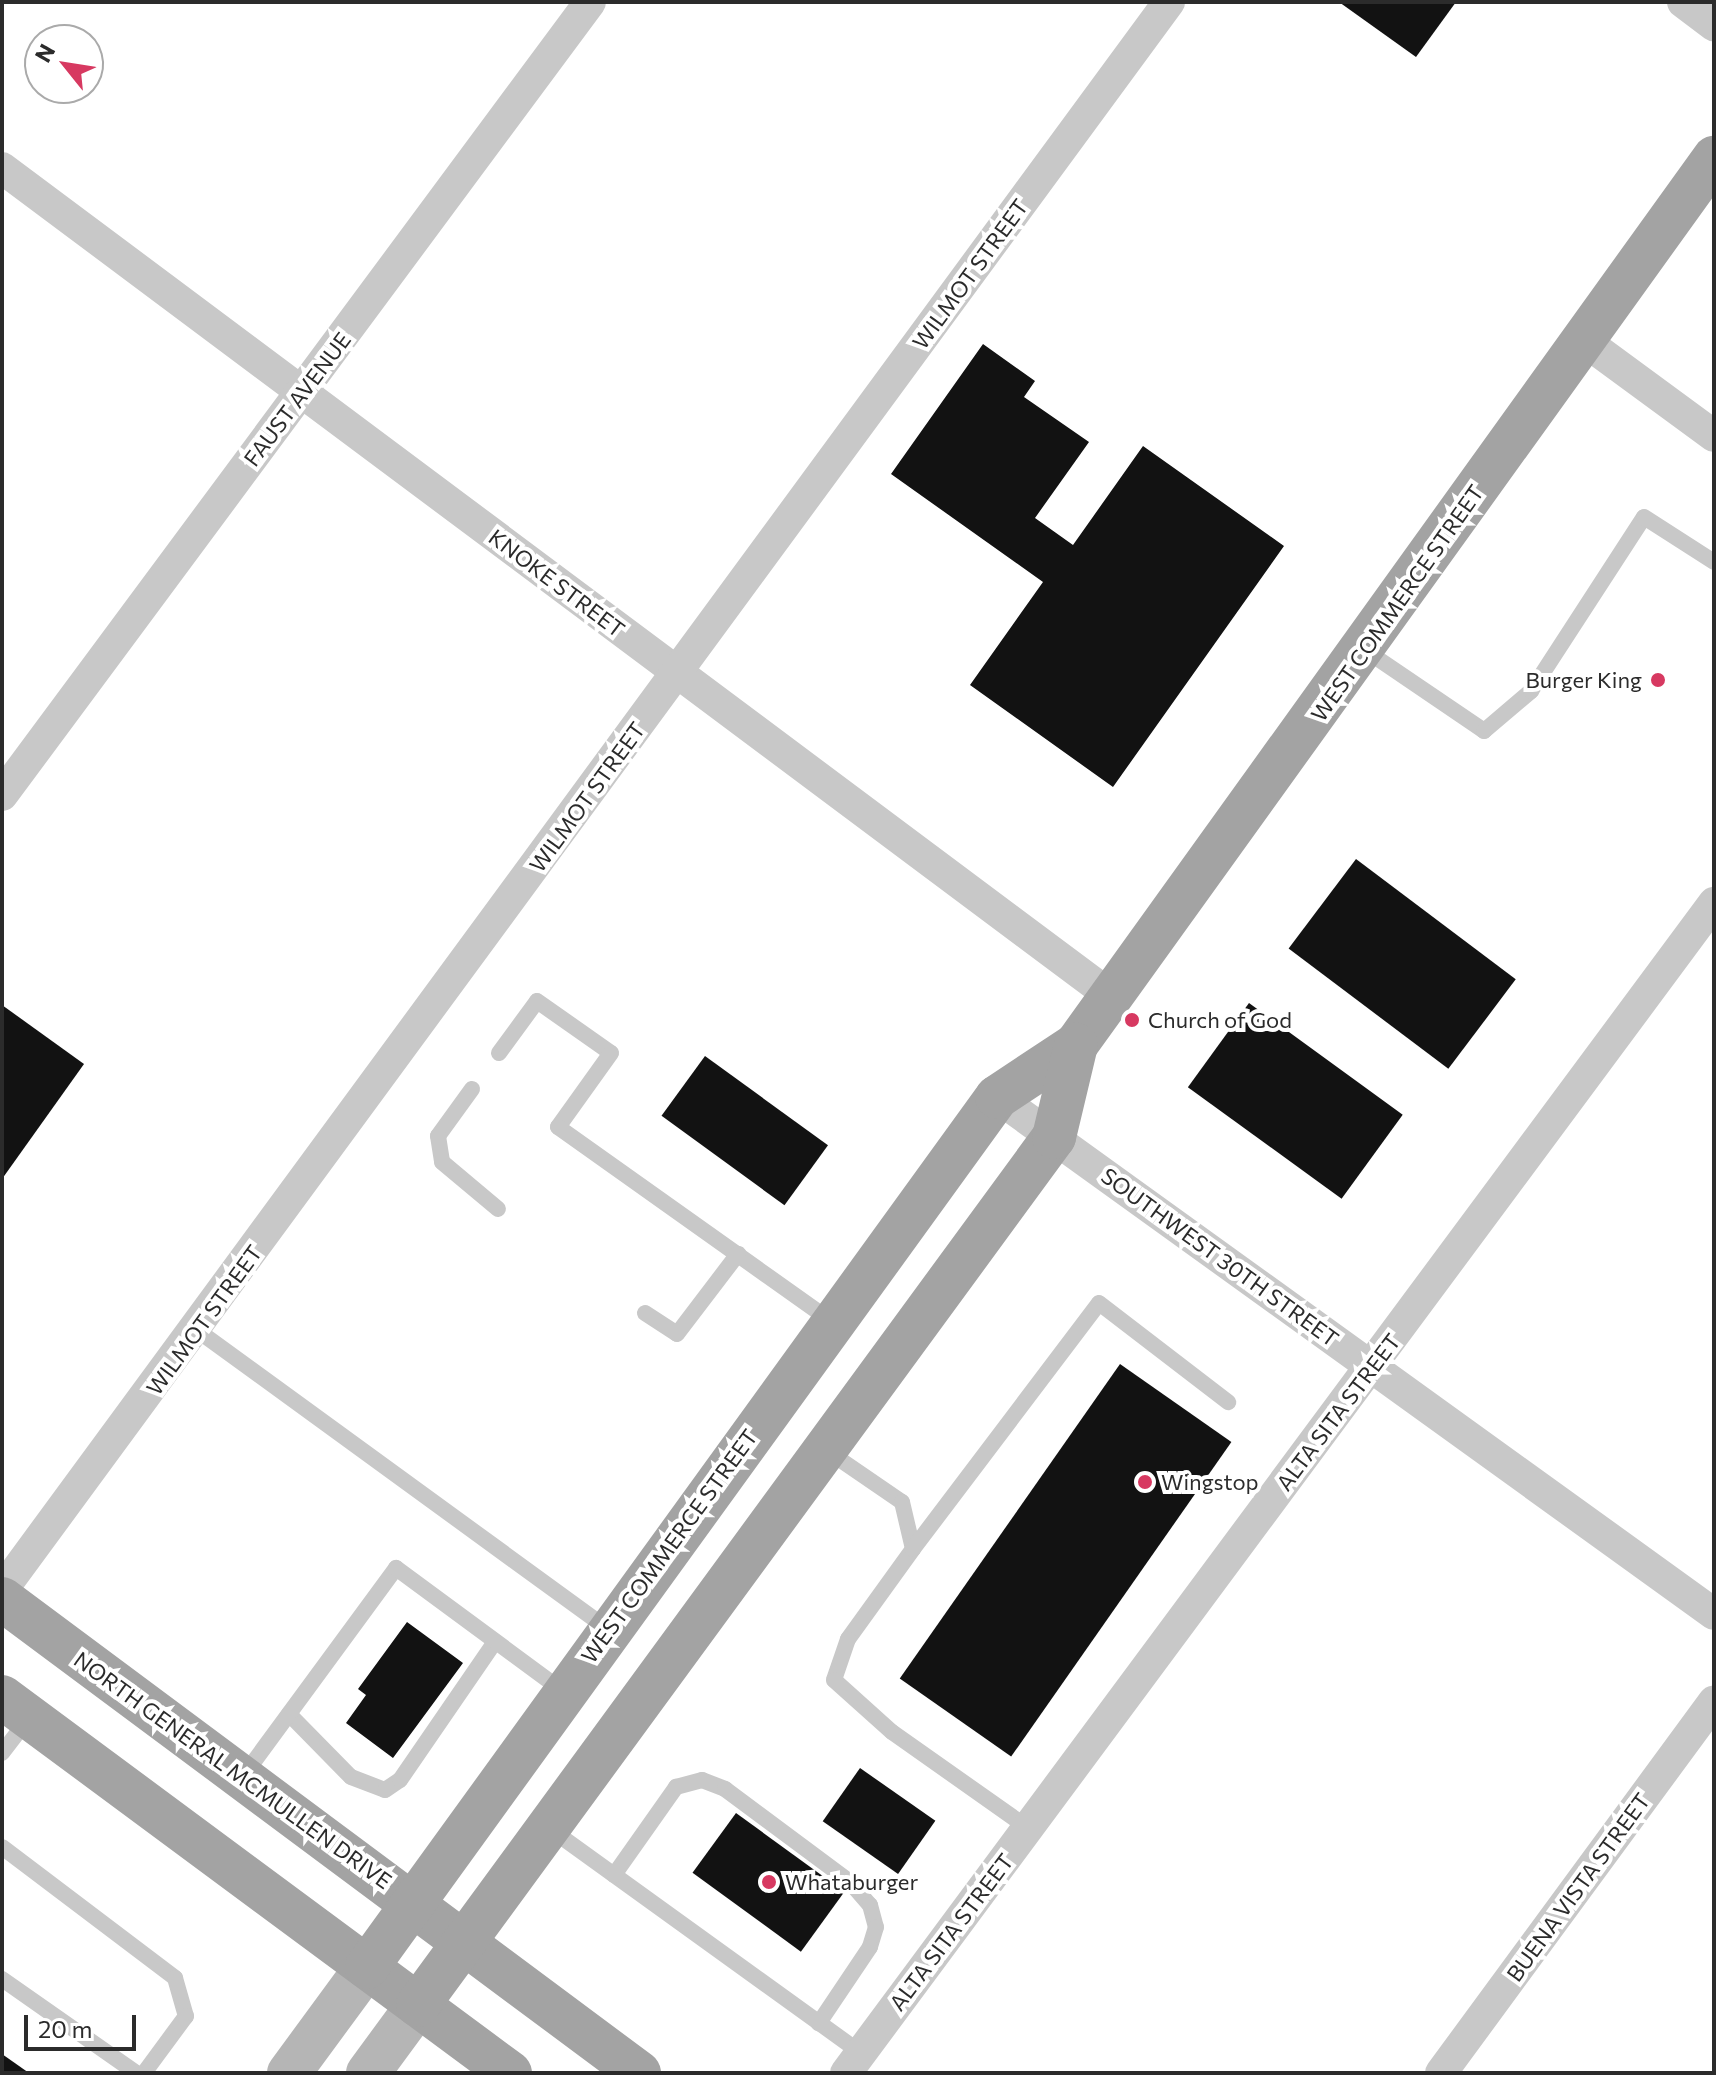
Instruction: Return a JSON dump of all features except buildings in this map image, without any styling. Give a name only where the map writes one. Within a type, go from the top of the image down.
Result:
[{"type":"main road","name":"WEST COMMERCE STREET","points":[[289,2073],[608,1629],[997,1097],[1076,1045],[1112,997],[1365,650],[1582,339],[1714,158]]},
{"type":"main road","name":"WEST COMMERCE STREET","points":[[368,2073],[1054,1137],[1076,1045]]},
{"type":"main road","name":"NORTH GENERAL MCMULLEN DRIVE","points":[[2,1599],[414,1902],[639,2073]]},
{"type":"main road","points":[[16,1707],[510,2073]]},
{"type":"street","name":"FAUST AVENUE","points":[[2,795],[590,2]]},
{"type":"street","name":"WILMOT STREET","points":[[2,1590],[197,1330],[1169,2]]},
{"type":"street","points":[[1683,2],[1714,25]]},
{"type":"street","name":"KNOKE STREET","points":[[2,168],[1112,997]]},
{"type":"street","points":[[1582,339],[1714,436]]},
{"type":"street","name":"ALTA SITA STREET","points":[[853,2063],[1714,903]]},
{"type":"street","name":"SOUTHWEST 30TH STREET","points":[[997,1097],[1714,1614]]},
{"type":"street","name":"BUENA VISTA STREET","points":[[1441,2073],[1714,1701]]},
{"type":"lane","points":[[1365,650],[1484,731],[1531,691],[1644,517],[1714,562]]},
{"type":"lane","points":[[499,1053],[537,1001],[611,1053],[558,1127],[833,1322]]},
{"type":"lane","points":[[472,1089],[438,1136],[442,1162],[463,1186],[498,1209]]},
{"type":"lane","points":[[645,1313],[677,1334],[738,1254]]},
{"type":"lane","points":[[1028,1828],[892,1732],[834,1680],[848,1639],[1099,1303],[1228,1402]]},
{"type":"lane","points":[[197,1330],[608,1629]]},
{"type":"lane","points":[[825,1449],[902,1502],[913,1549]]},
{"type":"lane","points":[[243,1777],[396,1568],[563,1692]]},
{"type":"lane","points":[[289,1714],[351,1777],[385,1790],[400,1780],[495,1642]]},
{"type":"lane","points":[[2,1753],[16,1707]]},
{"type":"lane","points":[[614,1875],[676,1787],[702,1780],[725,1789],[849,1881],[870,1905],[876,1927],[870,1947],[819,2023]]},
{"type":"lane","points":[[548,1827],[819,2023],[853,2063]]},
{"type":"lane","points":[[2,1847],[175,1978],[186,2016],[144,2073]]},
{"type":"lane","points":[[2,1979],[136,2073]]},
{"type":"place","name":"Burger King","points":[[1658,680]]},
{"type":"place","name":"Church of God","points":[[1132,1020]]},
{"type":"place","name":"Wingstop","points":[[1145,1482]]},
{"type":"place","name":"Whataburger","points":[[769,1882]]}]
